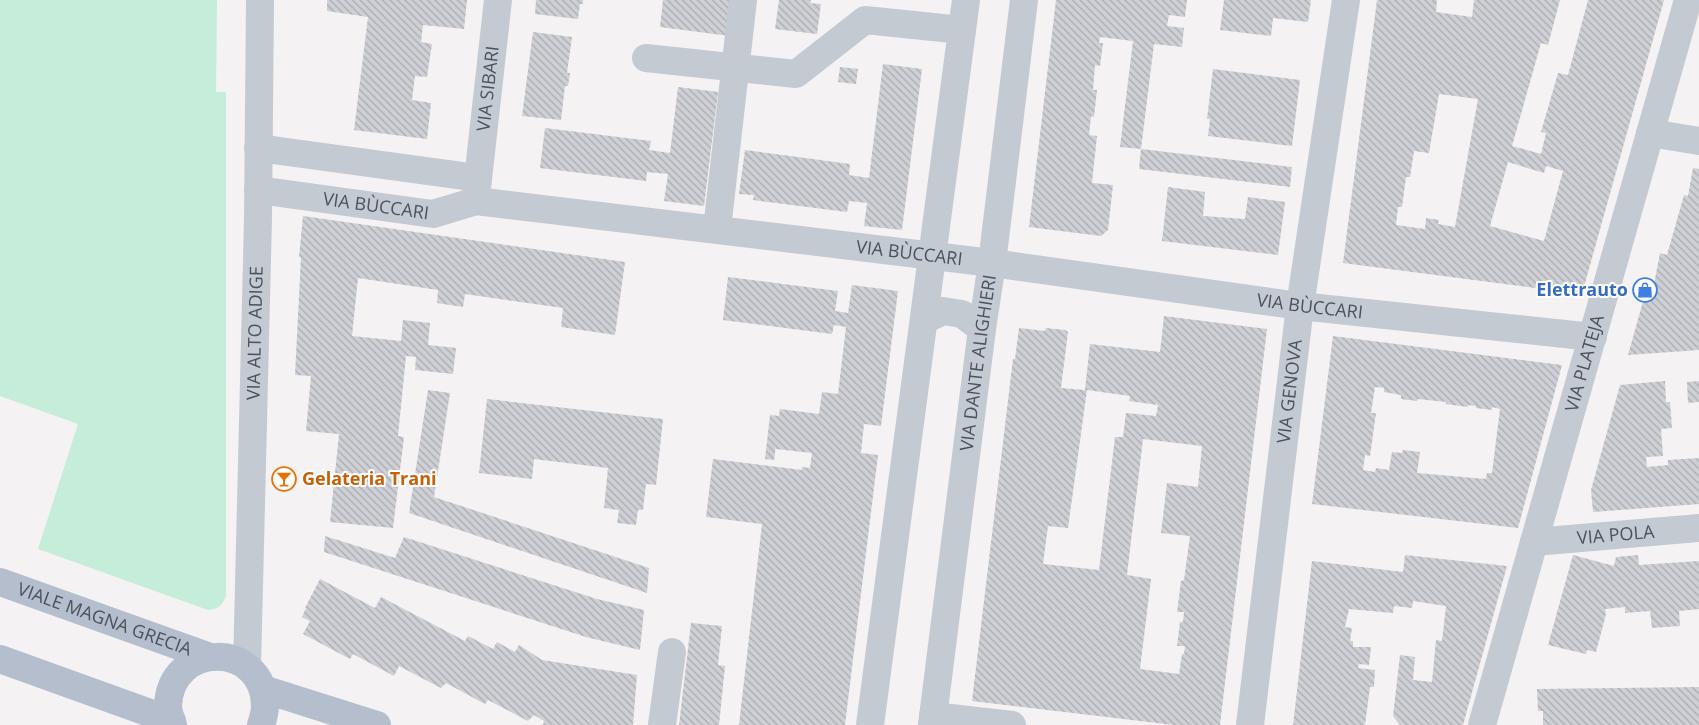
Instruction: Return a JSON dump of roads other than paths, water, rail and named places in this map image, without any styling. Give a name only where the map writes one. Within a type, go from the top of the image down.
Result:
[{"type":"main road","name":"VIALE MAGNA GRECIA","points":[[0,582],[210,657]]},
{"type":"main road","points":[[172,723],[168,708],[172,686],[184,669],[203,658],[216,656],[233,658],[254,673],[263,689],[265,707],[261,725]]},
{"type":"main road","points":[[0,658],[172,723]]},
{"type":"main road","points":[[263,689],[378,725]]},
{"type":"street","name":"VIA ALTO ADIGE","points":[[247,667],[258,190],[260,0]]},
{"type":"street","name":"VIA SIBARI","points":[[477,190],[498,0]]},
{"type":"street","points":[[717,229],[743,0]]},
{"type":"street","points":[[870,725],[966,0]]},
{"type":"street","name":"VIA DANTE ALIGHIERI","points":[[932,721],[992,263],[1024,0]]},
{"type":"street","name":"VIA GENOVA","points":[[1250,725],[1300,306],[1346,0]]},
{"type":"street","name":"VIA PLATEJA","points":[[1482,725],[1688,0]]},
{"type":"street","points":[[646,58],[796,74],[865,20],[962,30]]},
{"type":"street","points":[[1650,133],[1699,141]]},
{"type":"street","name":"VIA BÙCCARI","points":[[258,148],[477,190],[717,229],[992,263],[1300,306],[1592,337]]},
{"type":"street","name":"VIA BÙCCARI","points":[[258,190],[433,214],[477,190]]},
{"type":"street","points":[[924,320],[944,312],[962,314],[982,329]]},
{"type":"street","name":"VIA POLA","points":[[1534,542],[1699,528]]},
{"type":"street","points":[[662,725],[672,652]]},
{"type":"street","points":[[932,721],[1012,725]]},
{"type":"place","name":"Elettrauto","points":[[1645,290]]},
{"type":"place","name":"Gelateria Trani","points":[[284,479]]}]
